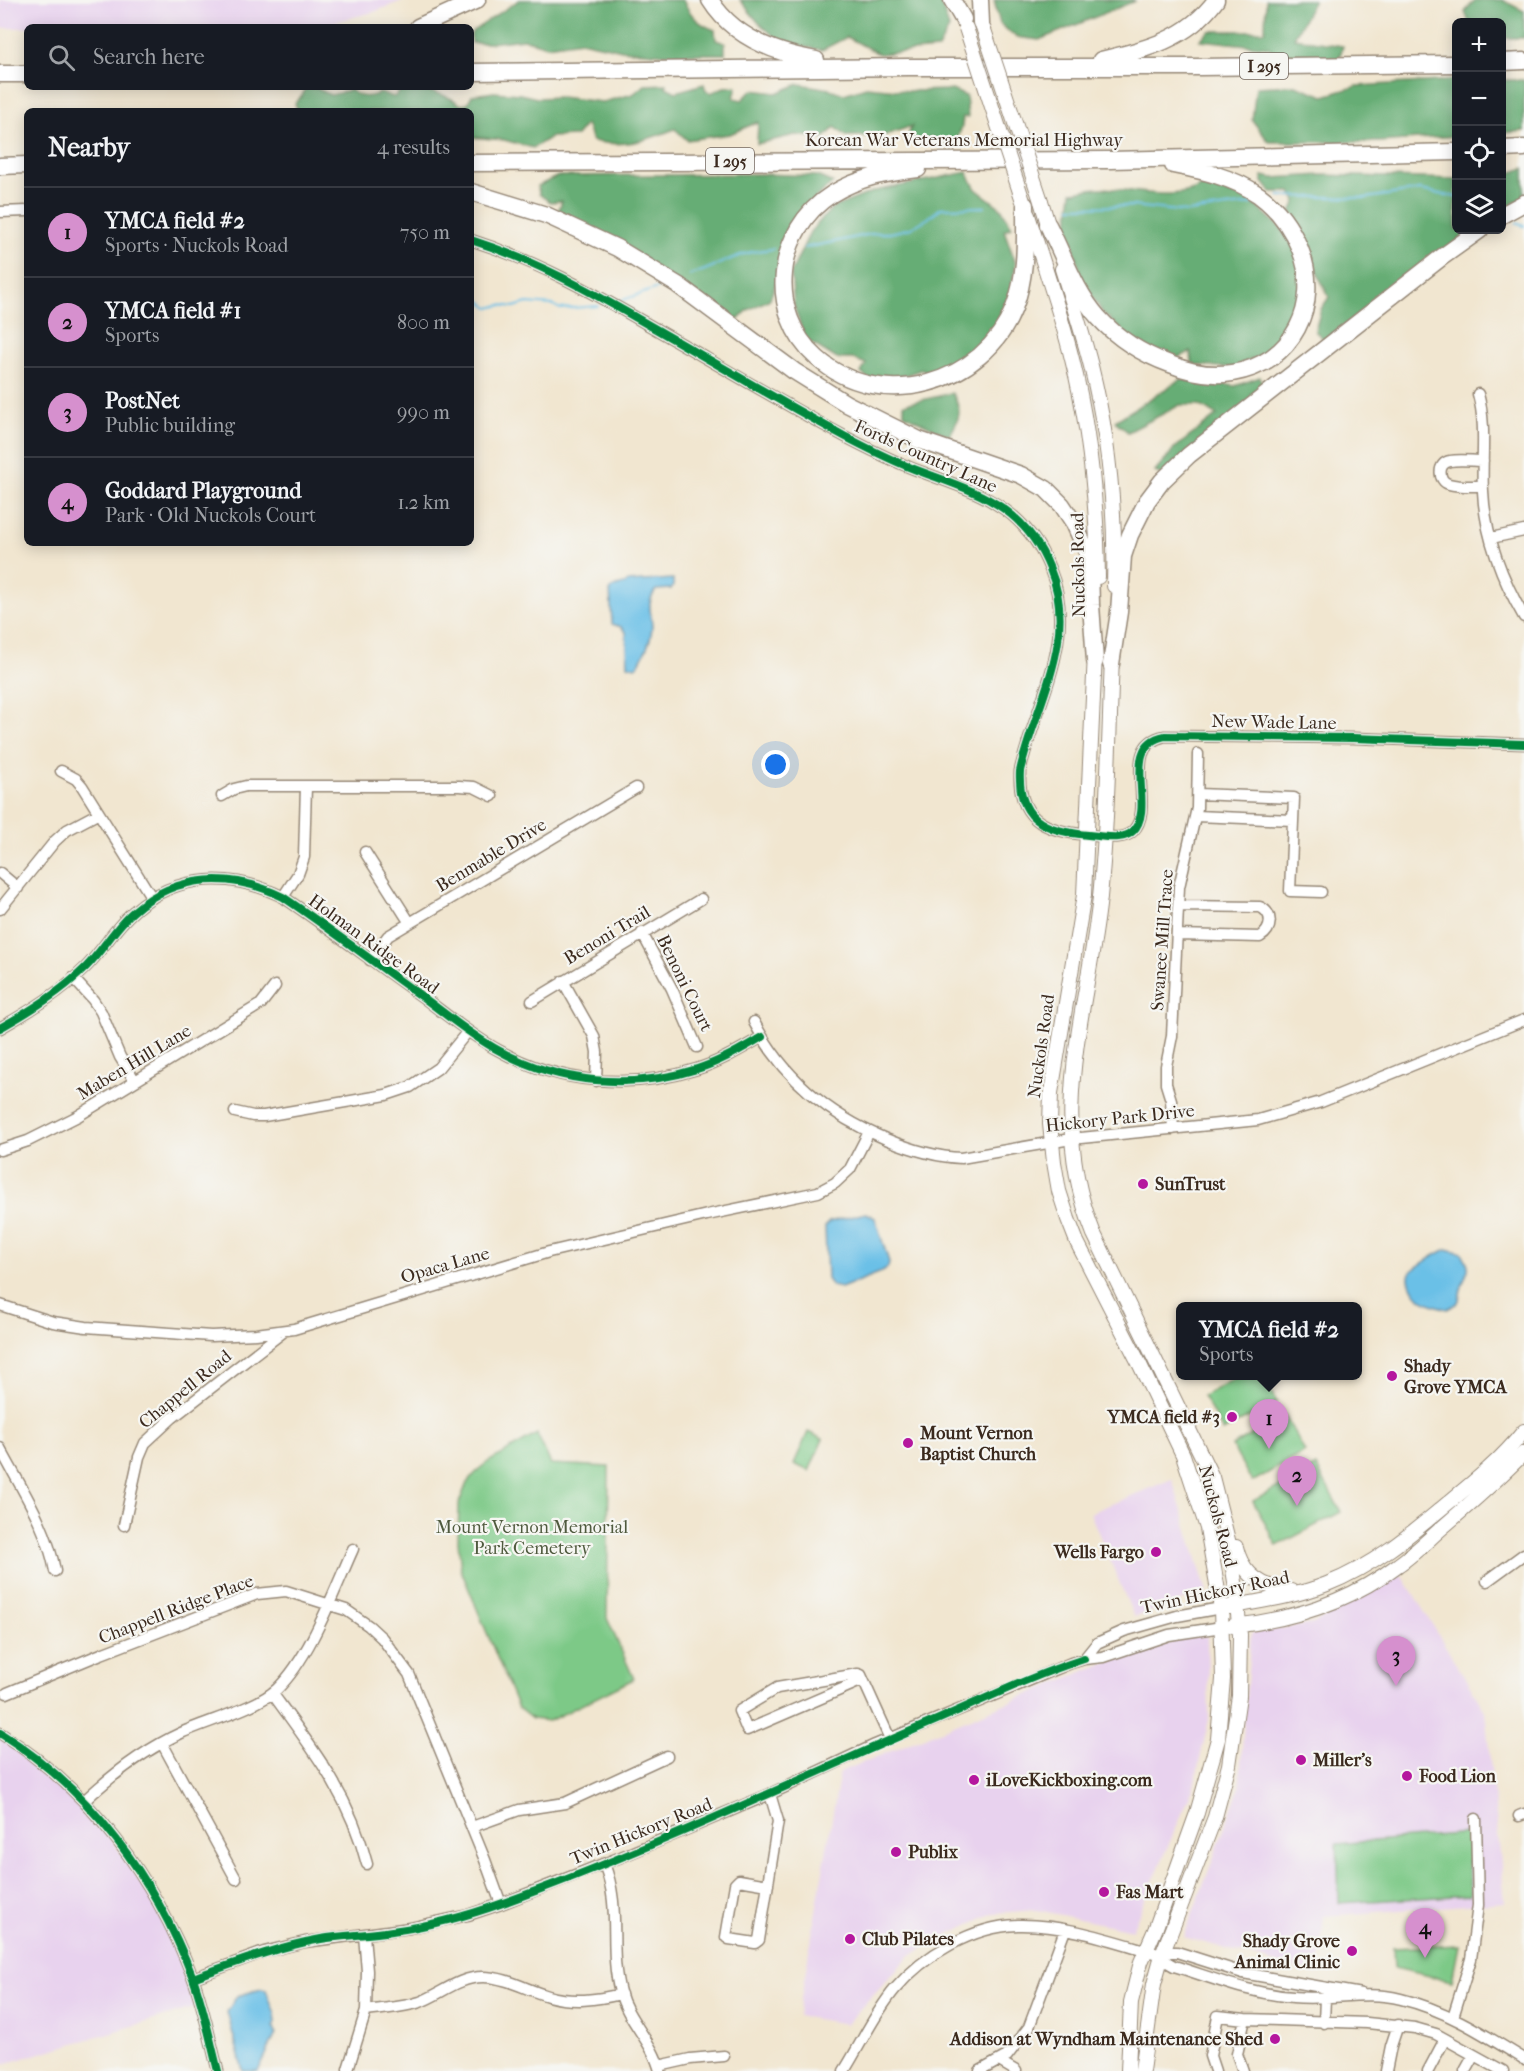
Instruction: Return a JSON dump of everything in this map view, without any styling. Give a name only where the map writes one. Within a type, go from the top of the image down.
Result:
[{"type":"highway","points":[[425,24],[477,0]]},
{"type":"highway","points":[[710,0],[739,31],[778,52],[826,62],[909,67]]},
{"type":"highway","points":[[954,0],[973,24]]},
{"type":"highway","points":[[973,24],[980,0]]},
{"type":"highway","points":[[1071,67],[1138,51],[1169,40],[1197,22],[1216,0]]},
{"type":"highway","points":[[1506,62],[1524,61]]},
{"type":"highway","name":"I 295","points":[[474,72],[1452,64]]},
{"type":"highway","points":[[0,74],[24,74]]},
{"type":"highway","points":[[1506,149],[1524,148]]},
{"type":"highway","name":"Korean War Veterans Memorial Highway","points":[[474,163],[1110,160],[1452,152]]},
{"type":"highway","points":[[989,160],[876,174],[830,195],[811,212],[795,233],[790,244],[782,280],[789,318],[796,333],[808,349],[829,368],[876,386],[920,386],[962,369],[992,344],[1014,308],[1024,265],[1030,202]]},
{"type":"highway","points":[[1048,225],[1072,276],[1090,307],[1121,338],[1144,353],[1187,370],[1231,374],[1255,367],[1274,356],[1283,347],[1302,319],[1308,285],[1305,261],[1295,238],[1276,211],[1257,194],[1219,176],[1172,164],[1110,160]]},
{"type":"highway","points":[[0,166],[24,165]]},
{"type":"highway","points":[[474,193],[553,218],[617,248],[678,285],[794,371],[847,404],[919,440],[1020,475],[1046,489],[1062,505],[1074,523],[1088,554],[1091,605],[1103,662]]},
{"type":"highway","points":[[1506,213],[1524,203]]},
{"type":"highway","points":[[1103,662],[1119,612],[1124,556],[1138,516],[1162,482],[1189,454],[1474,234]]},
{"type":"main road","name":"Nuckols Road","points":[[974,0],[973,24],[1030,202],[1072,359],[1089,441],[1096,510],[1103,662],[1104,836],[1095,936],[1072,1076],[1071,1139],[1077,1178],[1094,1234],[1216,1488],[1229,1544],[1239,1625],[1239,1696],[1229,1765],[1215,1817],[1162,1955],[1151,1993],[1142,2071]]},
{"type":"main road","name":"Nuckols Road","points":[[1030,202],[1048,225],[1091,367],[1106,446],[1114,543],[1079,927],[1053,1074],[1050,1107],[1052,1142],[1059,1191],[1077,1242],[1170,1424],[1196,1490],[1211,1545],[1222,1627],[1222,1703],[1215,1753],[1197,1814],[1159,1920],[1141,1962],[1131,2002],[1128,2071]]},
{"type":"main road","name":"Twin Hickory Road","points":[[1221,1608],[1314,1589],[1354,1571],[1397,1546],[1522,1444]]},
{"type":"main road","name":"Twin Hickory Road","points":[[1222,1627],[1302,1614],[1364,1589],[1398,1565],[1495,1483],[1522,1444]]},
{"type":"main road","points":[[1216,1488],[1231,1526],[1239,1558],[1249,1574],[1263,1585],[1281,1590],[1314,1589]]},
{"type":"street","points":[[0,212],[24,211]]},
{"type":"street","name":"Fords Country Lane","points":[[474,241],[519,257],[590,291],[861,445],[906,466],[991,500],[1024,527],[1039,546],[1050,568],[1059,597],[1060,621],[1057,652],[1021,764],[1019,784],[1021,794],[1028,810],[1041,825],[1055,830],[1104,836]]},
{"type":"street","points":[[1478,394],[1483,411],[1484,507],[1503,578],[1524,617]]},
{"type":"street","points":[[1483,461],[1448,460],[1442,465],[1440,473],[1443,481],[1450,485],[1483,486]]},
{"type":"street","points":[[1491,538],[1524,531]]},
{"type":"street","name":"New Wade Lane","points":[[1104,836],[1127,835],[1137,825],[1140,815],[1142,755],[1148,743],[1157,738],[1182,736],[1353,738],[1524,744]]},
{"type":"street","name":"Swanee Mill Trace","points":[[1173,1129],[1166,1073],[1172,1036],[1181,873],[1196,816],[1198,754]]},
{"type":"street","points":[[61,771],[76,779],[82,786],[152,898]]},
{"type":"street","points":[[283,897],[298,874],[304,856],[306,786]]},
{"type":"street","points":[[222,796],[240,787],[468,786],[492,796]]},
{"type":"street","name":"Benmable Drive","points":[[370,960],[388,936],[636,788]]},
{"type":"street","points":[[1198,794],[1294,798],[1290,891],[1321,892]]},
{"type":"street","points":[[0,909],[55,841],[67,830],[99,813]]},
{"type":"street","points":[[1196,816],[1293,820]]},
{"type":"street","points":[[365,852],[410,923]]},
{"type":"street","points":[[0,873],[18,888]]},
{"type":"street","name":"Holman Ridge Road","points":[[0,1028],[45,1001],[73,978],[94,958],[132,912],[152,898],[186,883],[215,879],[249,883],[283,897],[468,1031],[499,1051],[546,1071],[596,1081],[639,1081],[672,1076],[718,1061],[762,1036]]},
{"type":"street","name":"Benoni Trail","points":[[532,1000],[701,899]]},
{"type":"street","points":[[1178,934],[1260,937],[1269,928],[1269,914],[1267,910],[1260,907],[1179,906]]},
{"type":"street","name":"Benoni Court","points":[[642,933],[672,989],[697,1047]]},
{"type":"street","points":[[73,978],[101,1012],[116,1049],[135,1081]]},
{"type":"street","points":[[563,981],[594,1036],[597,1052],[596,1081]]},
{"type":"street","name":"Maben Hill Lane","points":[[0,1150],[28,1141],[55,1128],[135,1081],[261,1004],[275,986]]},
{"type":"street","name":"Hickory Park Drive","points":[[754,1022],[786,1071],[809,1094],[839,1116],[869,1132],[919,1152],[947,1157],[974,1156],[1071,1139],[1258,1120],[1321,1102],[1524,1020]]},
{"type":"street","points":[[235,1112],[264,1116],[398,1092],[424,1080],[438,1068],[468,1031]]},
{"type":"street","name":"Opaca Lane","points":[[0,1305],[52,1322],[86,1327],[211,1336],[285,1330],[549,1252],[818,1192],[836,1183],[850,1169],[869,1132]]},
{"type":"street","name":"Chappell Road","points":[[124,1525],[139,1457],[145,1443],[172,1418],[285,1330]]},
{"type":"street","points":[[0,1449],[30,1502],[51,1548],[56,1571]]},
{"type":"street","points":[[84,1802],[119,1770],[162,1743],[272,1693],[302,1657],[353,1549]]},
{"type":"street","points":[[1487,1581],[1524,1554]]},
{"type":"street","name":"Chappell Ridge Place","points":[[7,1693],[257,1594],[286,1591],[346,1610],[369,1626],[397,1655],[409,1674],[501,1904]]},
{"type":"street","name":"Twin Hickory Road","points":[[1084,1659],[1097,1643],[1124,1631],[1177,1616],[1221,1608]]},
{"type":"street","name":"Twin Hickory Road","points":[[193,1978],[264,1952],[324,1939],[439,1922],[501,1904],[604,1864],[770,1794],[890,1739],[1084,1659],[1103,1657],[1169,1635],[1222,1627]]},
{"type":"street","points":[[863,1680],[747,1730],[739,1711],[777,1688],[858,1674],[861,1675],[890,1739]]},
{"type":"street","points":[[272,1693],[336,1785],[354,1823],[367,1864]]},
{"type":"street","points":[[0,1733],[44,1765],[84,1802],[109,1829],[143,1877],[168,1920],[193,1978],[218,2071]]},
{"type":"street","points":[[162,1743],[237,1879]]},
{"type":"street","points":[[472,1827],[519,1809],[565,1803],[667,1756]]},
{"type":"street","points":[[768,1885],[738,1880],[735,1884],[726,1937],[755,1943],[759,1940],[768,1885],[778,1821],[770,1794]]},
{"type":"street","points":[[1453,2018],[1471,1959],[1478,1905],[1476,1819]]},
{"type":"street","points":[[604,1864],[611,1883],[614,1902],[614,1964],[621,1994],[660,2068],[690,2059],[724,2056]]},
{"type":"street","points":[[844,2071],[884,2003],[895,1989],[932,1957],[972,1936],[1003,1927],[1031,1926],[1065,1930],[1146,1950],[1162,1955],[1174,1966],[1251,1990],[1293,1997],[1325,1998],[1362,1994]]},
{"type":"street","points":[[980,2071],[1007,2056],[1029,2027],[1065,1930]]},
{"type":"street","points":[[348,2069],[366,2011],[367,1971],[363,1935]]},
{"type":"street","points":[[1162,1955],[1177,1952],[1243,1974],[1399,1998],[1432,2008],[1470,2026],[1524,2059]]},
{"type":"street","points":[[366,2011],[407,2006],[427,1999],[458,1983],[483,1977],[504,1980],[567,2000],[585,2001],[621,1994]]},
{"type":"street","points":[[1324,2023],[1325,1998]]},
{"type":"street","points":[[1215,2071],[1210,2056],[1218,2016],[1398,2025],[1426,2031],[1445,2039],[1503,2071]]},
{"type":"street","points":[[1243,2071],[1237,2054],[1245,2019]]},
{"type":"street","points":[[1386,2071],[1398,2025]]},
{"type":"street","points":[[1428,2071],[1445,2039]]},
{"type":"street","points":[[1465,2071],[1474,2055]]},
{"type":"street","points":[[999,2061],[1016,2071]]},
{"type":"shaded area","points":[[0,0],[404,0],[374,12],[327,24],[24,24],[24,28],[0,28]]},
{"type":"shaded area","points":[[1172,1479],[1207,1592],[1134,1617],[1090,1513]]},
{"type":"shaded area","points":[[1402,1575],[1485,1711],[1505,1902],[1324,1916],[1318,1975],[1184,1937],[1239,1789],[1251,1633],[1313,1624]]},
{"type":"shaded area","points":[[1190,1636],[1207,1636],[1209,1719],[1194,1786],[1132,1930],[1037,1910],[994,1913],[910,1955],[846,2024],[798,2016],[840,1772],[1092,1668]]},
{"type":"shaded area","points":[[0,1734],[87,1805],[168,1920],[201,2006],[0,2065]]},
{"type":"green space","points":[[519,0],[683,0],[696,19],[715,30],[716,40],[725,43],[725,54],[665,54],[622,50],[581,41],[547,46],[523,39],[474,43],[474,30]]},
{"type":"green space","points":[[740,0],[940,0],[949,28],[938,49],[879,54],[847,37],[822,50],[782,43],[758,22]]},
{"type":"green space","points":[[994,0],[1135,1],[1039,40],[1016,37],[1000,24]]},
{"type":"green space","points":[[1266,0],[1314,0],[1294,38],[1343,46],[1339,59],[1281,54],[1267,47],[1200,40],[1209,31],[1265,31]]},
{"type":"green space","points":[[1475,0],[1502,0],[1524,11],[1524,38],[1506,38],[1506,18],[1467,18],[1465,12]]},
{"type":"green space","points":[[1452,80],[1452,136],[1379,142],[1269,142],[1252,120],[1256,87],[1295,85],[1324,96],[1357,86]]},
{"type":"green space","points":[[1506,80],[1524,80],[1524,131],[1506,133]]},
{"type":"green space","points":[[667,84],[666,87],[676,92],[704,84],[706,91],[711,93],[724,87],[737,86],[734,98],[742,100],[752,90],[777,93],[799,84],[830,89],[844,94],[866,87],[909,91],[952,90],[966,96],[968,117],[963,117],[956,143],[944,143],[932,137],[905,142],[912,126],[883,136],[846,136],[835,127],[824,138],[795,135],[757,144],[758,122],[730,134],[687,140],[675,129],[643,140],[615,144],[592,141],[586,124],[576,136],[551,137],[533,148],[504,140],[474,137],[474,108],[296,108],[295,103],[305,90],[320,90],[331,95],[350,90],[358,95],[372,96],[380,93],[394,97],[401,90],[423,90],[441,94],[461,105],[467,104],[472,95],[494,92],[537,98],[560,97],[603,102],[633,94],[645,85]]},
{"type":"green space","points":[[1524,168],[1524,196],[1506,208],[1506,180],[1506,175]]},
{"type":"green space","points":[[967,172],[976,189],[1001,208],[1012,227],[1004,230],[1016,264],[1010,294],[993,330],[959,365],[930,378],[923,369],[906,375],[872,381],[861,373],[866,364],[853,359],[837,359],[805,339],[794,306],[791,273],[810,232],[832,208],[875,191]]},
{"type":"green space","points":[[761,174],[817,176],[833,183],[816,197],[780,258],[770,299],[748,310],[738,320],[558,212],[562,201],[550,202],[539,194],[538,186],[558,176]]},
{"type":"green space","points":[[1321,175],[1452,179],[1452,234],[1466,234],[1325,340],[1315,331],[1321,309],[1329,297],[1320,279],[1308,243],[1291,212],[1296,201],[1291,192],[1271,192],[1263,182],[1262,176],[1273,178]]},
{"type":"green space","points":[[1202,186],[1248,199],[1281,228],[1301,257],[1304,286],[1296,324],[1275,348],[1234,368],[1192,365],[1191,352],[1172,360],[1134,342],[1102,312],[1082,280],[1068,224],[1072,192],[1100,188],[1166,194],[1191,191]]},
{"type":"green space","points":[[1260,377],[1266,389],[1162,475],[1155,472],[1175,448],[1217,415],[1199,405],[1180,405],[1128,432],[1115,421],[1181,379],[1235,386]]},
{"type":"green space","points":[[952,393],[958,404],[959,414],[949,436],[904,414],[904,404]]},
{"type":"green space","name":"YMCA field #3","points":[[1232,1380],[1264,1380],[1277,1402],[1223,1431],[1203,1396]]},
{"type":"green space","points":[[1285,1416],[1305,1452],[1252,1482],[1232,1446]]},
{"type":"green space","points":[[808,1432],[823,1439],[809,1471],[794,1464]]},
{"type":"green space","name":"Mount Vernon Memorial Park Cemetery","points":[[537,1434],[551,1464],[609,1467],[607,1618],[634,1679],[549,1721],[532,1719],[518,1708],[461,1570],[458,1541],[459,1503],[467,1483],[488,1462]]},
{"type":"green space","points":[[1316,1466],[1341,1512],[1277,1546],[1253,1501]]},
{"type":"green space","points":[[1468,1833],[1470,1895],[1339,1903],[1337,1844]]},
{"type":"green space","points":[[1459,1945],[1452,1981],[1394,1968],[1393,1948]]},
{"type":"water","points":[[673,579],[671,589],[656,590],[653,595],[650,604],[652,628],[649,643],[638,665],[635,667],[628,665],[626,632],[621,627],[612,624],[610,590],[628,582]]},
{"type":"water","points":[[866,1213],[875,1218],[889,1262],[888,1267],[884,1271],[841,1288],[832,1286],[827,1279],[825,1226],[829,1222]]},
{"type":"water","points":[[1447,1249],[1462,1253],[1468,1270],[1458,1302],[1447,1309],[1420,1298],[1413,1289],[1409,1277],[1417,1267]]},
{"type":"water","points":[[261,1989],[266,1990],[275,2014],[276,2034],[258,2071],[243,2071],[227,2012],[237,1996]]},
{"type":"waterway","points":[[1279,196],[1366,198],[1420,190],[1452,196]]},
{"type":"waterway","points":[[1070,207],[1133,206],[1187,212],[1252,204]]},
{"type":"waterway","points":[[804,248],[911,228],[941,208],[985,207]]},
{"type":"waterway","points":[[1516,223],[1524,226]]},
{"type":"waterway","points":[[690,275],[744,254],[773,249]]},
{"type":"waterway","points":[[620,301],[658,288]]},
{"type":"waterway","points":[[474,296],[489,308],[501,305],[514,307],[527,303],[553,305],[560,309],[598,306]]},
{"type":"cycle path","points":[[474,241],[517,257],[583,288],[844,436],[901,464],[982,496],[1019,521],[1037,544],[1050,569],[1058,595],[1060,621],[1052,671],[1020,771],[1024,804],[1031,815],[1041,823],[1066,832],[1081,834],[1116,837],[1129,834],[1139,820],[1142,807],[1140,778],[1144,751],[1151,742],[1165,736],[1353,738],[1524,744]]},
{"type":"cycle path","points":[[0,1028],[45,1001],[66,985],[92,960],[127,917],[151,898],[187,883],[225,880],[245,883],[283,897],[460,1026],[498,1050],[546,1070],[596,1080],[647,1080],[672,1076],[706,1066],[762,1037]]},
{"type":"cycle path","points":[[193,1978],[304,1942],[420,1926],[503,1903],[668,1838],[1011,1687],[1084,1659]]},
{"type":"cycle path","points":[[0,1733],[63,1781],[91,1809],[139,1872],[178,1941],[193,1978],[218,2071]]},
{"type":"place","name":"SunTrust","points":[[1143,1184]]},
{"type":"place","name":"Shady Grove YMCA","points":[[1392,1376]]},
{"type":"place","name":"YMCA field #3","points":[[1232,1417]]},
{"type":"place","name":"Mount Vernon Baptist Church","points":[[908,1443]]},
{"type":"place","name":"YMCA field #2","points":[[1269,1449]]},
{"type":"place","name":"YMCA field #1","points":[[1297,1506]]},
{"type":"place","name":"Wells Fargo","points":[[1156,1552]]},
{"type":"place","name":"PostNet","points":[[1396,1686]]},
{"type":"place","name":"Miller's","points":[[1301,1760]]},
{"type":"place","name":"Food Lion","points":[[1407,1776]]},
{"type":"place","name":"iLoveKickboxing.com","points":[[974,1780]]},
{"type":"place","name":"Publix","points":[[896,1852]]},
{"type":"place","name":"Fas Mart","points":[[1104,1892]]},
{"type":"place","name":"Club Pilates","points":[[850,1939]]},
{"type":"place","name":"Shady Grove Animal Clinic","points":[[1352,1951]]},
{"type":"place","name":"Goddard Playground","points":[[1425,1958]]},
{"type":"place","name":"Addison at Wyndham Maintenance Shed","points":[[1275,2039]]}]
